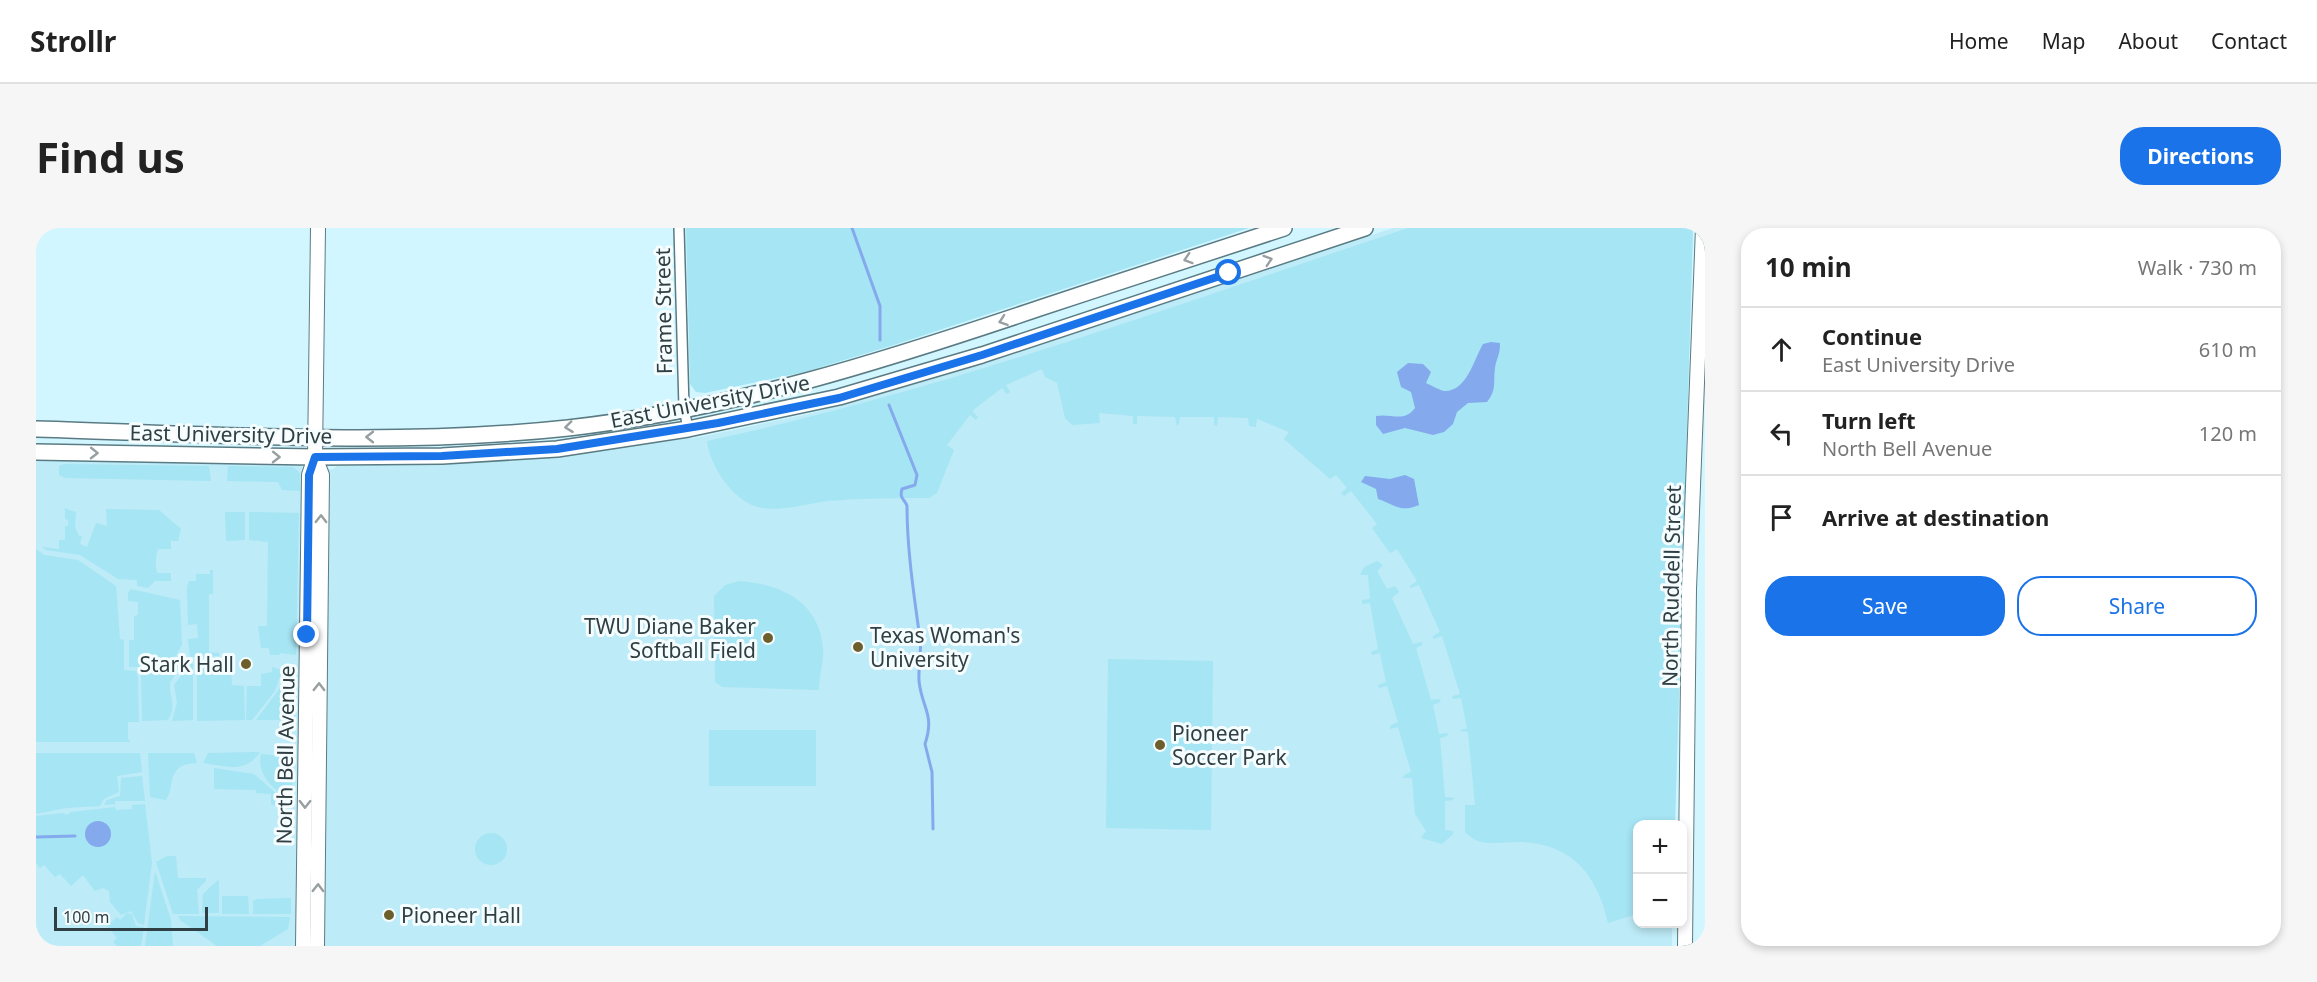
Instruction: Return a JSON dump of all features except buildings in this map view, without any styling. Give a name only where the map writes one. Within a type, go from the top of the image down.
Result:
[{"type":"main road","name":"North Bell Avenue","points":[[303,946],[309,475],[315,457],[316,436],[318,228]]},
{"type":"main road","name":"East University Drive","points":[[36,429],[435,437],[569,428],[789,387],[944,341],[1284,228]]},
{"type":"main road","name":"East University Drive","points":[[36,452],[315,457],[442,456],[557,449],[688,429],[839,398],[993,351],[1365,228]]},
{"type":"main road","name":"North Ruddell Street","points":[[1685,946],[1689,589],[1703,228]]},
{"type":"main road","name":"North Bell Avenue","points":[[315,457],[321,475],[317,946]]},
{"type":"street","name":"Frame Street","points":[[679,228],[684,408],[688,429]]},
{"type":"shaded area","points":[[686,228],[1249,228],[805,372],[705,393],[696,392],[690,384]]},
{"type":"shaded area","name":"Texas Woman's University","points":[[1393,228],[1693,228],[1675,820],[1633,820],[1633,928],[1672,928],[1672,946],[36,946],[36,460],[300,464],[304,469],[513,461],[700,437],[813,413],[946,375]]},
{"type":"shaded area","points":[[1408,228],[1693,228],[1675,820],[1633,820],[1633,915],[1608,923],[1597,890],[1589,876],[1567,855],[1536,843],[1483,842],[1470,837],[1465,832],[1465,805],[1475,805],[1468,732],[1459,731],[1467,728],[1461,698],[1452,699],[1453,696],[1460,694],[1442,636],[1433,639],[1433,636],[1440,632],[1419,585],[1410,588],[1417,581],[1397,549],[1390,553],[1372,528],[1377,524],[1351,491],[1344,496],[1341,493],[1347,488],[1336,475],[1330,479],[1284,439],[1289,432],[1257,419],[1256,427],[1249,426],[1248,418],[1218,417],[1217,426],[1214,425],[1214,417],[1180,417],[1177,426],[1175,417],[1137,416],[1137,424],[1133,424],[1133,416],[1099,413],[1100,423],[1072,425],[1065,418],[1057,383],[1045,377],[1042,369],[1006,385],[1010,392],[1007,394],[1002,388],[972,411],[978,417],[976,420],[970,415],[947,445],[954,450],[937,493],[929,498],[840,500],[786,508],[762,508],[742,500],[734,492],[719,473],[709,451],[707,441],[885,397],[1147,316]]},
{"type":"shaded area","points":[[64,464],[209,466],[211,481],[65,478],[59,475],[59,466]]},
{"type":"shaded area","points":[[228,466],[293,467],[300,473],[300,491],[282,490],[278,482],[227,481]]},
{"type":"shaded area","points":[[63,508],[76,512],[75,527],[79,536],[82,536],[80,544],[87,547],[96,523],[107,526],[106,509],[159,510],[181,529],[178,541],[171,541],[171,549],[158,549],[157,554],[158,573],[171,573],[171,581],[155,581],[148,588],[137,586],[137,580],[118,579],[80,555],[46,550],[42,547],[59,549],[59,540],[65,540],[65,526],[68,526],[68,520],[65,519]]},
{"type":"shaded area","points":[[225,512],[245,512],[245,540],[226,541]]},
{"type":"shaded area","points":[[249,512],[299,513],[296,655],[280,653],[270,655],[269,648],[261,648],[258,626],[267,626],[268,542],[249,540]]},
{"type":"shaded area","points":[[36,549],[44,555],[78,560],[116,586],[120,639],[124,640],[124,670],[136,671],[138,677],[139,722],[128,722],[128,739],[131,742],[36,742]]},
{"type":"shaded area","points":[[1377,561],[1383,565],[1377,571],[1387,589],[1395,586],[1399,592],[1392,598],[1413,644],[1422,642],[1422,645],[1416,648],[1431,700],[1439,699],[1441,702],[1433,705],[1439,734],[1448,733],[1447,736],[1440,738],[1445,797],[1454,798],[1445,801],[1445,830],[1453,831],[1453,834],[1442,844],[1421,838],[1426,831],[1415,814],[1412,778],[1403,778],[1411,772],[1398,727],[1390,729],[1390,726],[1398,722],[1387,686],[1379,688],[1378,685],[1386,682],[1380,653],[1372,655],[1371,652],[1378,649],[1370,603],[1362,604],[1362,600],[1370,599],[1368,575],[1360,575],[1364,567]]},
{"type":"shaded area","points":[[210,570],[213,570],[213,594],[209,594],[209,652],[219,653],[219,656],[190,657],[188,639],[198,638],[197,624],[188,625],[187,587],[189,581],[196,581],[196,574],[210,574]]},
{"type":"shaded area","name":"TWU Diane Baker Softball Field","points":[[739,581],[783,591],[795,598],[814,618],[823,648],[819,690],[722,687],[715,682],[714,596],[725,585]]},
{"type":"shaded area","points":[[131,589],[180,600],[182,645],[172,662],[148,667],[129,667],[129,640],[134,640],[134,616],[138,615],[138,602],[128,601],[128,593]]},
{"type":"shaded area","name":"Pioneer Soccer Park","points":[[1108,659],[1213,661],[1211,830],[1106,828]]},
{"type":"shaded area","points":[[190,664],[193,664],[193,720],[172,721],[177,703],[174,685]]},
{"type":"shaded area","points":[[197,665],[223,667],[223,672],[231,673],[232,685],[244,686],[245,720],[197,721]]},
{"type":"shaded area","points":[[169,667],[177,671],[170,683],[171,715],[168,720],[142,721],[141,676],[144,671]]},
{"type":"shaded area","points":[[272,667],[282,670],[275,691],[252,720],[246,720],[247,686],[261,686],[261,674],[272,672]]},
{"type":"shaded area","points":[[285,668],[295,668],[295,720],[256,720],[280,688]]},
{"type":"shaded area","points":[[709,730],[816,730],[816,786],[709,786]]},
{"type":"shaded area","points":[[260,752],[254,759],[242,766],[227,767],[203,763],[208,753]]},
{"type":"shaded area","points":[[36,753],[140,753],[142,772],[117,776],[119,792],[104,799],[100,806],[66,808],[36,814]]},
{"type":"shaded area","points":[[148,753],[194,753],[197,763],[187,764],[176,771],[166,800],[150,797]]},
{"type":"shaded area","points":[[261,754],[295,757],[292,800],[268,782],[261,769]]},
{"type":"shaded area","points":[[214,768],[254,774],[285,801],[292,803],[292,806],[271,805],[271,794],[256,793],[256,790],[214,789]]},
{"type":"shaded area","points":[[142,776],[145,801],[115,801],[115,804],[104,805],[107,800],[120,796],[121,778]]},
{"type":"shaded area","points":[[145,804],[152,863],[144,925],[138,923],[131,911],[121,915],[110,902],[109,891],[103,888],[95,891],[83,875],[71,886],[60,874],[55,877],[44,865],[40,868],[36,863],[36,816],[63,813],[67,815],[71,812],[115,807],[116,810],[132,809],[132,805]]},
{"type":"shaded area","points":[[491,833],[502,838],[507,849],[502,860],[491,865],[480,860],[475,849],[480,838]]},
{"type":"shaded area","points":[[167,856],[176,856],[178,878],[206,878],[197,890],[199,914],[173,914],[156,862]]},
{"type":"shaded area","points":[[155,871],[171,920],[173,946],[145,946]]},
{"type":"shaded area","points":[[219,879],[219,913],[202,913],[203,894]]},
{"type":"shaded area","points":[[222,896],[248,896],[249,914],[222,914]]},
{"type":"shaded area","points":[[291,898],[291,914],[253,914],[253,901],[257,899]]},
{"type":"shaded area","points":[[127,913],[132,914],[136,926],[144,927],[141,946],[117,946],[113,942],[117,938],[107,926],[117,917],[120,920]]},
{"type":"shaded area","points":[[178,916],[290,917],[288,929],[260,946],[217,946],[180,920]]},
{"type":"water","points":[[1500,343],[1500,347],[1493,390],[1487,402],[1468,403],[1457,412],[1453,424],[1444,432],[1433,435],[1405,428],[1383,434],[1376,425],[1376,416],[1402,416],[1411,413],[1415,408],[1411,392],[1401,387],[1397,372],[1408,363],[1423,364],[1431,372],[1426,383],[1444,391],[1452,390],[1459,386],[1469,374],[1483,344]]},
{"type":"water","points":[[1405,475],[1414,479],[1419,505],[1407,508],[1398,507],[1378,499],[1376,489],[1361,482],[1365,476],[1390,479]]},
{"type":"water","points":[[98,821],[107,825],[111,834],[107,843],[98,847],[89,843],[85,834],[89,825]]},
{"type":"waterway","points":[[852,228],[880,306],[880,340]]},
{"type":"waterway","points":[[889,405],[917,475],[915,485],[902,489],[901,495],[907,506],[913,589],[921,650],[919,681],[929,725],[925,744],[932,772],[933,829]]},
{"type":"waterway","points":[[36,837],[75,836]]},
{"type":"place","name":"TWU Diane Baker Softball Field","points":[[768,638]]},
{"type":"place","name":"Texas Woman's University","points":[[858,647]]},
{"type":"place","name":"Stark Hall","points":[[246,664]]},
{"type":"place","name":"Pioneer Soccer Park","points":[[1160,745]]},
{"type":"place","name":"Pioneer Hall","points":[[389,915]]},
{"type":"route","points":[[307,635],[309,475],[315,457],[442,456],[557,449],[718,423],[839,398],[982,355],[1229,273]]}]
